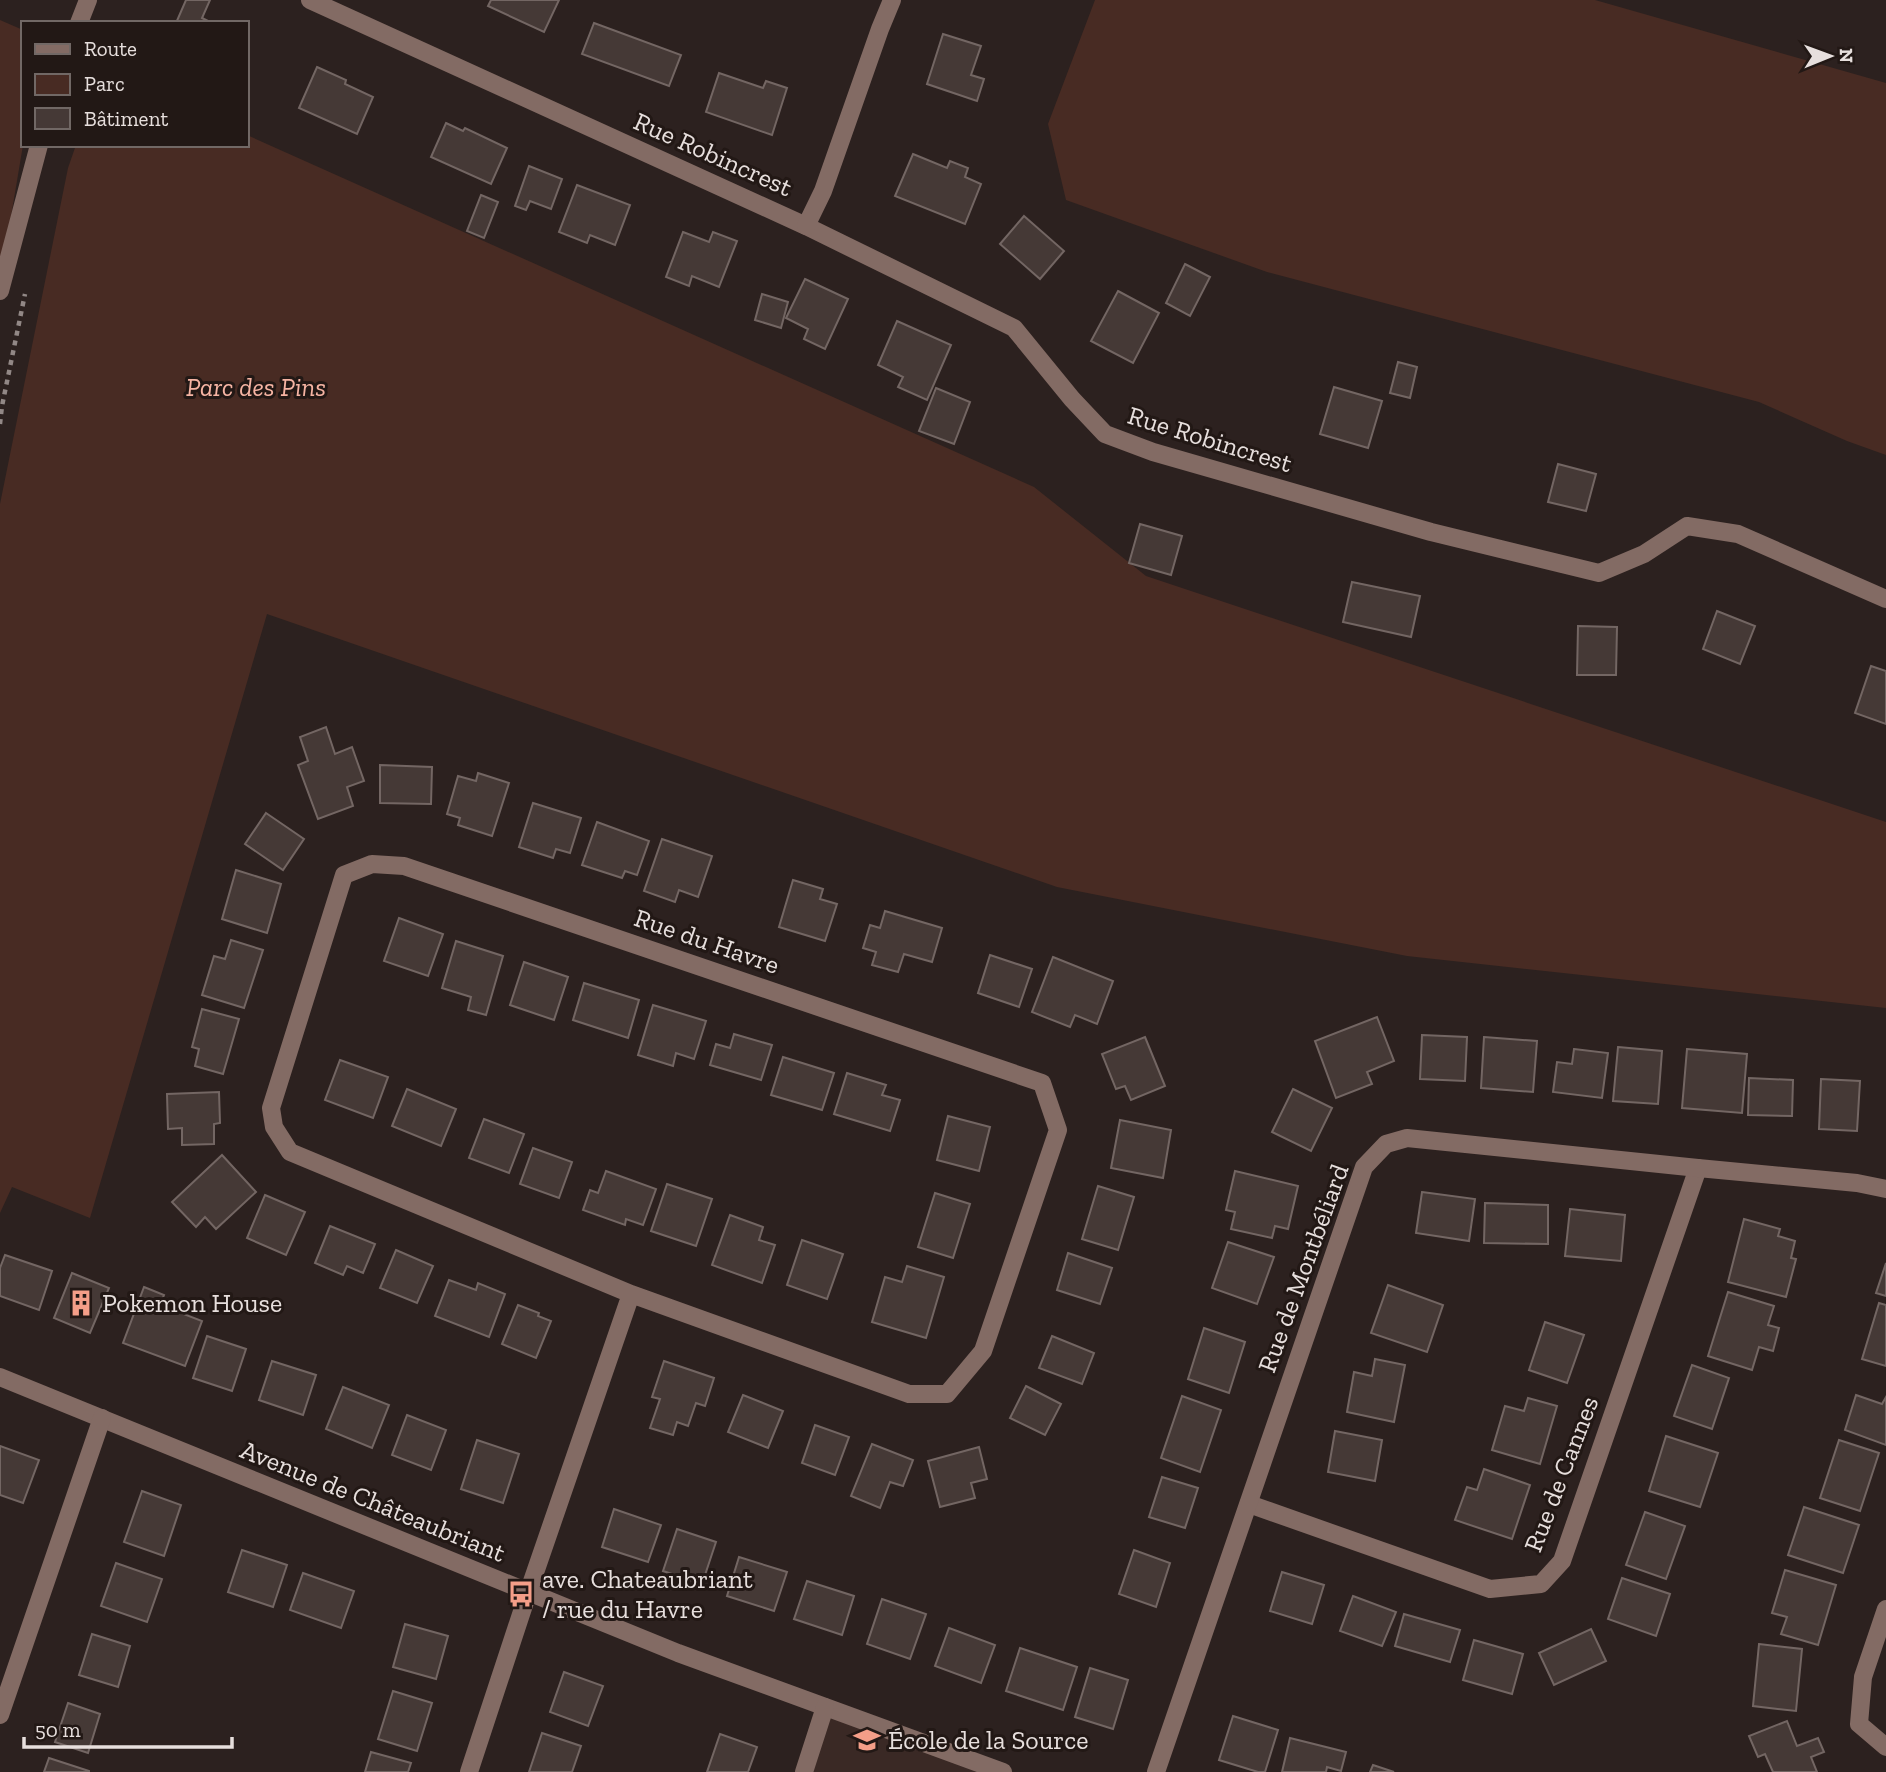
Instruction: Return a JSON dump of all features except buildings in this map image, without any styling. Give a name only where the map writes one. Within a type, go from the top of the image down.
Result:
[{"type":"street","points":[[80,21],[88,0]]},
{"type":"street","name":"Rue Robincrest","points":[[310,0],[806,226],[1014,328],[1072,399],[1105,434],[1153,452],[1431,532],[1600,573],[1644,554],[1687,526],[1738,534],[1886,599]]},
{"type":"street","points":[[806,226],[823,191],[892,0]]},
{"type":"street","points":[[0,291],[38,147]]},
{"type":"street","name":"Rue du Havre","points":[[372,864],[404,866],[1042,1083],[1058,1130],[983,1351],[947,1394],[909,1394],[631,1294],[290,1152],[274,1127],[271,1108],[344,875],[372,864]]},
{"type":"street","name":"Rue de Montbéliard","points":[[1157,1772],[1363,1167],[1386,1144],[1407,1138],[1857,1183],[1886,1189]]},
{"type":"street","name":"Rue de Cannes","points":[[1248,1504],[1490,1589],[1541,1584],[1562,1560],[1698,1168]]},
{"type":"street","points":[[468,1772],[631,1294]]},
{"type":"street","name":"Avenue de Châteaubriant","points":[[0,1377],[678,1653],[1003,1772]]},
{"type":"street","points":[[0,1715],[103,1418]]},
{"type":"street","points":[[1886,1609],[1863,1677],[1858,1724],[1886,1747]]},
{"type":"street","points":[[804,1772],[825,1707]]},
{"type":"path","points":[[0,424],[28,284]]},
{"type":"shaded area","name":"École de la Source","points":[[825,1707],[1014,1772],[804,1772]]},
{"type":"green space","points":[[1095,0],[1595,0],[1886,83],[1886,455],[1847,441],[1759,402],[1267,272],[1066,200],[1048,124]]},
{"type":"green space","points":[[0,20],[21,29],[23,147],[0,282]]},
{"type":"green space","name":"Parc des Pins","points":[[248,135],[1034,487],[1146,576],[1886,822],[1886,1008],[1407,956],[1057,887],[267,614],[90,1218],[12,1187],[0,1213],[0,504],[68,168],[75,147],[248,147]]},
{"type":"place","name":"Pokemon House","points":[[81,1303]]},
{"type":"place","name":"ave. Chateaubriant / rue du Havre","points":[[521,1594]]},
{"type":"place","name":"École de la Source","points":[[867,1740]]}]
